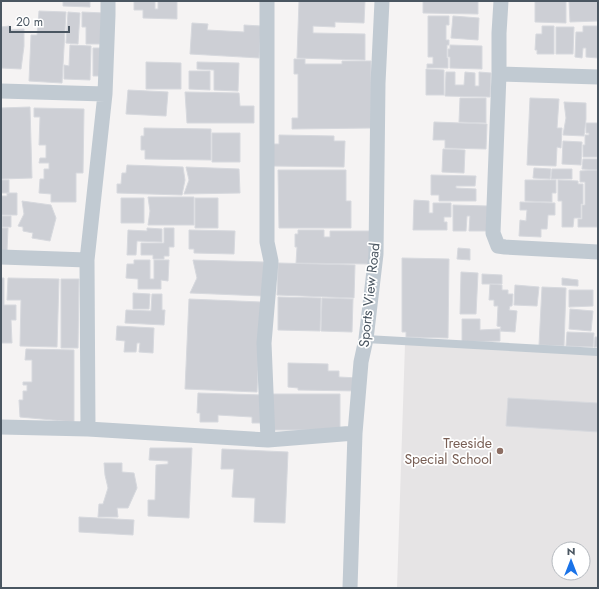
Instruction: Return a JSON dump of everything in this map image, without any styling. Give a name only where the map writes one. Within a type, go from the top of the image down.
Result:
[{"type":"street","points":[[88,429],[87,260],[105,94],[108,1]]},
{"type":"street","points":[[267,1],[267,242],[271,261],[264,343],[268,440]]},
{"type":"street","name":"Sports View Road","points":[[350,588],[355,433],[361,362],[366,339],[376,254],[378,83],[382,1]]},
{"type":"street","points":[[500,1],[499,74],[493,233],[498,246],[598,252]]},
{"type":"street","points":[[499,74],[598,77]]},
{"type":"street","points":[[1,91],[105,94]]},
{"type":"street","points":[[1,257],[87,260]]},
{"type":"street","points":[[1,427],[88,429],[268,440],[355,433]]},
{"type":"lane","points":[[366,339],[598,352]]},
{"type":"shaded area","name":"Treeside Special School","points":[[405,344],[598,353],[598,588],[397,588]]},
{"type":"building","points":[[63,1],[90,1],[90,7],[63,6]]},
{"type":"building","points":[[134,1],[155,1],[155,9],[158,9],[158,1],[177,1],[177,19],[143,18],[143,10],[134,10]]},
{"type":"building","points":[[299,1],[365,1],[364,23],[335,22],[335,27],[313,26],[313,33],[365,34],[365,60],[297,58]]},
{"type":"building","points":[[423,1],[478,1],[478,14],[423,13]]},
{"type":"building","points":[[535,1],[566,1],[566,23],[535,22]]},
{"type":"building","points":[[569,1],[598,1],[598,21],[570,22]]},
{"type":"building","points":[[39,11],[66,12],[62,83],[29,81],[31,35],[37,35]]},
{"type":"building","points":[[68,12],[80,13],[78,44],[66,43]]},
{"type":"building","points":[[82,12],[104,13],[100,44],[86,44],[86,27],[82,27]]},
{"type":"building","points":[[428,16],[449,16],[449,25],[446,25],[446,40],[449,40],[449,45],[447,45],[448,68],[427,68],[427,64],[433,64],[433,57],[428,57]]},
{"type":"building","points":[[453,16],[479,18],[478,40],[451,38]]},
{"type":"building","points":[[192,23],[208,24],[207,30],[244,32],[244,25],[261,26],[259,58],[190,54]]},
{"type":"building","points":[[9,26],[10,30],[24,29],[24,46],[21,69],[1,68],[1,27]]},
{"type":"building","points":[[542,26],[554,26],[554,54],[537,54],[537,50],[535,50],[536,34],[542,34]]},
{"type":"building","points":[[583,26],[598,26],[598,58],[586,57],[586,48],[583,48],[582,58],[575,57],[576,32],[583,32]]},
{"type":"building","points":[[556,27],[574,27],[573,54],[556,54]]},
{"type":"building","points":[[70,45],[91,46],[90,80],[64,79],[64,65],[69,66]]},
{"type":"building","points":[[450,45],[482,46],[482,69],[450,68],[448,49],[450,49]]},
{"type":"building","points":[[93,48],[105,48],[105,76],[93,76]]},
{"type":"building","points":[[294,59],[305,59],[305,64],[342,64],[342,61],[371,61],[371,128],[292,129],[292,118],[298,118],[298,74],[294,74]]},
{"type":"building","points":[[146,62],[181,63],[181,89],[146,89]]},
{"type":"building","points":[[197,62],[239,63],[238,91],[214,90],[214,70],[197,69]]},
{"type":"building","points":[[426,69],[444,70],[444,95],[426,95]]},
{"type":"building","points":[[189,71],[210,71],[210,90],[189,89]]},
{"type":"building","points":[[446,72],[455,72],[455,85],[464,85],[465,72],[475,73],[475,86],[479,86],[479,72],[491,73],[490,97],[445,96]]},
{"type":"building","points":[[128,90],[168,92],[166,116],[126,114]]},
{"type":"building","points":[[185,92],[239,93],[240,106],[254,106],[254,123],[187,123]]},
{"type":"building","points":[[460,98],[486,98],[486,123],[459,122]]},
{"type":"building","points":[[530,98],[559,99],[557,128],[562,128],[561,148],[557,147],[556,166],[527,165]]},
{"type":"building","points":[[564,102],[586,103],[584,136],[563,135],[566,118]]},
{"type":"building","points":[[30,107],[32,178],[1,179],[1,108]]},
{"type":"building","points":[[34,108],[84,109],[83,173],[76,173],[76,202],[51,202],[51,194],[39,193],[40,179],[44,179],[44,169],[49,169],[49,163],[39,163],[40,158],[46,158],[46,145],[39,145],[40,117],[34,117]]},
{"type":"building","points":[[434,122],[487,124],[486,149],[445,148],[445,140],[433,140]]},
{"type":"building","points":[[586,123],[598,123],[598,157],[583,157],[585,135],[589,135],[589,133],[586,133]]},
{"type":"building","points":[[144,128],[211,129],[211,160],[145,159],[145,150],[141,150],[141,136],[144,136]]},
{"type":"building","points":[[212,133],[240,133],[240,162],[212,162]]},
{"type":"building","points":[[279,135],[334,136],[334,141],[345,141],[344,167],[273,166],[273,144],[279,144]]},
{"type":"building","points":[[563,141],[582,142],[581,165],[562,164]]},
{"type":"building","points":[[443,149],[465,150],[464,173],[442,172]]},
{"type":"building","points":[[583,159],[598,159],[598,170],[582,169]]},
{"type":"building","points":[[127,165],[183,167],[185,180],[182,195],[117,193],[117,184],[121,184],[122,173],[126,173]]},
{"type":"building","points":[[186,167],[239,169],[240,193],[184,194],[189,180]]},
{"type":"building","points":[[534,168],[551,169],[550,179],[533,178]]},
{"type":"building","points":[[552,169],[572,169],[572,179],[551,179]]},
{"type":"building","points":[[278,170],[346,170],[346,201],[351,201],[351,228],[279,228]]},
{"type":"building","points":[[598,170],[598,227],[578,227],[578,219],[582,219],[582,205],[585,205],[585,182],[580,182],[580,171]]},
{"type":"building","points":[[431,175],[476,176],[475,186],[456,186],[456,188],[476,189],[476,201],[439,201],[439,195],[431,195]]},
{"type":"building","points":[[1,180],[9,180],[9,193],[1,193]]},
{"type":"building","points":[[525,180],[556,180],[556,193],[552,193],[552,202],[525,201]]},
{"type":"building","points":[[558,180],[578,181],[578,184],[583,184],[581,218],[574,218],[573,227],[562,227],[562,201],[558,201]]},
{"type":"building","points":[[7,193],[17,193],[17,215],[1,215],[1,196],[7,196]]},
{"type":"building","points":[[148,197],[194,197],[194,225],[148,225],[150,211]]},
{"type":"building","points":[[121,198],[144,198],[144,223],[121,223]]},
{"type":"building","points":[[195,198],[218,198],[218,228],[195,228]]},
{"type":"building","points":[[414,200],[429,201],[429,213],[433,213],[433,203],[451,203],[451,217],[444,217],[444,222],[447,222],[447,230],[413,230]]},
{"type":"building","points":[[22,201],[51,205],[56,218],[50,241],[32,238],[33,233],[23,231],[23,227],[18,226],[24,214]]},
{"type":"building","points":[[520,202],[555,203],[555,215],[548,215],[547,229],[541,229],[541,237],[519,236],[520,220],[526,221],[527,210],[520,210]]},
{"type":"building","points":[[453,205],[488,206],[487,231],[469,231],[470,216],[467,216],[466,231],[453,231]]},
{"type":"building","points":[[2,216],[11,216],[11,227],[2,227]]},
{"type":"building","points":[[1,228],[8,228],[7,251],[1,250]]},
{"type":"building","points":[[147,228],[162,229],[162,242],[137,241],[136,255],[127,255],[128,230],[147,231]]},
{"type":"building","points":[[164,228],[174,228],[174,247],[169,247],[169,256],[164,256],[164,259],[153,259],[153,255],[141,255],[141,243],[164,243]]},
{"type":"building","points":[[189,230],[235,231],[234,254],[194,253],[194,249],[189,249]]},
{"type":"building","points":[[298,230],[324,230],[324,237],[330,237],[330,231],[374,231],[369,264],[296,263],[297,247],[295,247],[295,234],[298,234]]},
{"type":"building","points":[[458,248],[470,249],[470,260],[457,259]]},
{"type":"building","points":[[402,258],[449,259],[448,338],[406,337],[406,332],[402,332]]},
{"type":"building","points":[[134,260],[150,260],[150,279],[154,279],[154,260],[169,260],[168,281],[161,280],[161,289],[138,289],[138,279],[126,278],[127,264],[134,264]]},
{"type":"building","points":[[193,260],[264,262],[263,296],[190,293],[197,278]]},
{"type":"building","points":[[278,263],[355,265],[354,298],[277,295]]},
{"type":"building","points":[[461,272],[478,273],[476,314],[460,314]]},
{"type":"building","points":[[482,274],[502,275],[502,284],[482,284]]},
{"type":"building","points":[[1,278],[4,278],[4,305],[16,305],[16,320],[11,320],[12,343],[1,343]]},
{"type":"building","points":[[8,278],[59,279],[57,347],[20,346],[21,300],[7,300]]},
{"type":"building","points":[[562,278],[578,280],[578,286],[562,285]]},
{"type":"building","points":[[61,279],[79,279],[78,348],[61,348]]},
{"type":"building","points":[[490,284],[502,285],[502,290],[508,290],[508,294],[513,294],[512,306],[510,306],[509,310],[517,311],[515,332],[500,331],[501,327],[497,326],[498,306],[494,306],[494,300],[489,300]]},
{"type":"building","points":[[515,285],[539,287],[537,306],[514,305]]},
{"type":"building","points":[[542,287],[566,288],[564,346],[539,345]]},
{"type":"building","points":[[569,290],[593,290],[593,306],[569,307]]},
{"type":"building","points":[[133,293],[150,294],[149,309],[133,309]]},
{"type":"building","points":[[152,294],[162,294],[162,310],[165,310],[164,325],[125,323],[126,310],[151,311]]},
{"type":"building","points":[[278,297],[321,298],[320,331],[278,330]]},
{"type":"building","points":[[322,298],[353,299],[352,332],[321,331]]},
{"type":"building","points":[[189,299],[261,302],[257,392],[185,389]]},
{"type":"building","points":[[570,309],[593,311],[591,331],[569,329]]},
{"type":"building","points":[[462,319],[480,319],[480,330],[500,329],[500,341],[462,342]]},
{"type":"building","points":[[117,326],[154,328],[153,353],[139,352],[140,343],[137,343],[136,352],[124,352],[125,341],[116,340]]},
{"type":"building","points":[[567,332],[594,333],[593,347],[566,346]]},
{"type":"building","points":[[595,337],[598,337],[598,347],[594,347]]},
{"type":"building","points":[[26,349],[74,350],[74,422],[20,417],[19,400],[23,400],[23,391],[27,391],[27,385],[23,385],[23,382],[32,382],[32,360],[25,360]]},
{"type":"building","points":[[288,363],[328,364],[328,371],[339,371],[339,377],[358,378],[357,391],[298,390],[298,388],[288,387]]},
{"type":"building","points":[[198,393],[263,395],[261,423],[252,423],[252,417],[218,415],[218,422],[200,422],[200,413],[197,413]]},
{"type":"building","points":[[271,394],[340,394],[340,430],[271,430]]},
{"type":"building","points":[[508,398],[598,403],[598,432],[506,426]]},
{"type":"building","points":[[150,448],[192,448],[189,518],[148,516],[148,500],[155,500],[156,465],[168,464],[168,461],[149,460]]},
{"type":"building","points":[[222,449],[288,452],[285,523],[254,522],[255,498],[232,497],[234,469],[221,469]]},
{"type":"building","points":[[104,463],[122,463],[122,472],[134,473],[137,488],[128,508],[117,508],[118,517],[98,517],[99,504],[103,504],[108,488]]},
{"type":"building","points":[[79,517],[134,520],[133,535],[79,532]]},
{"type":"place","name":"Treeside Special School","points":[[500,451]]}]
